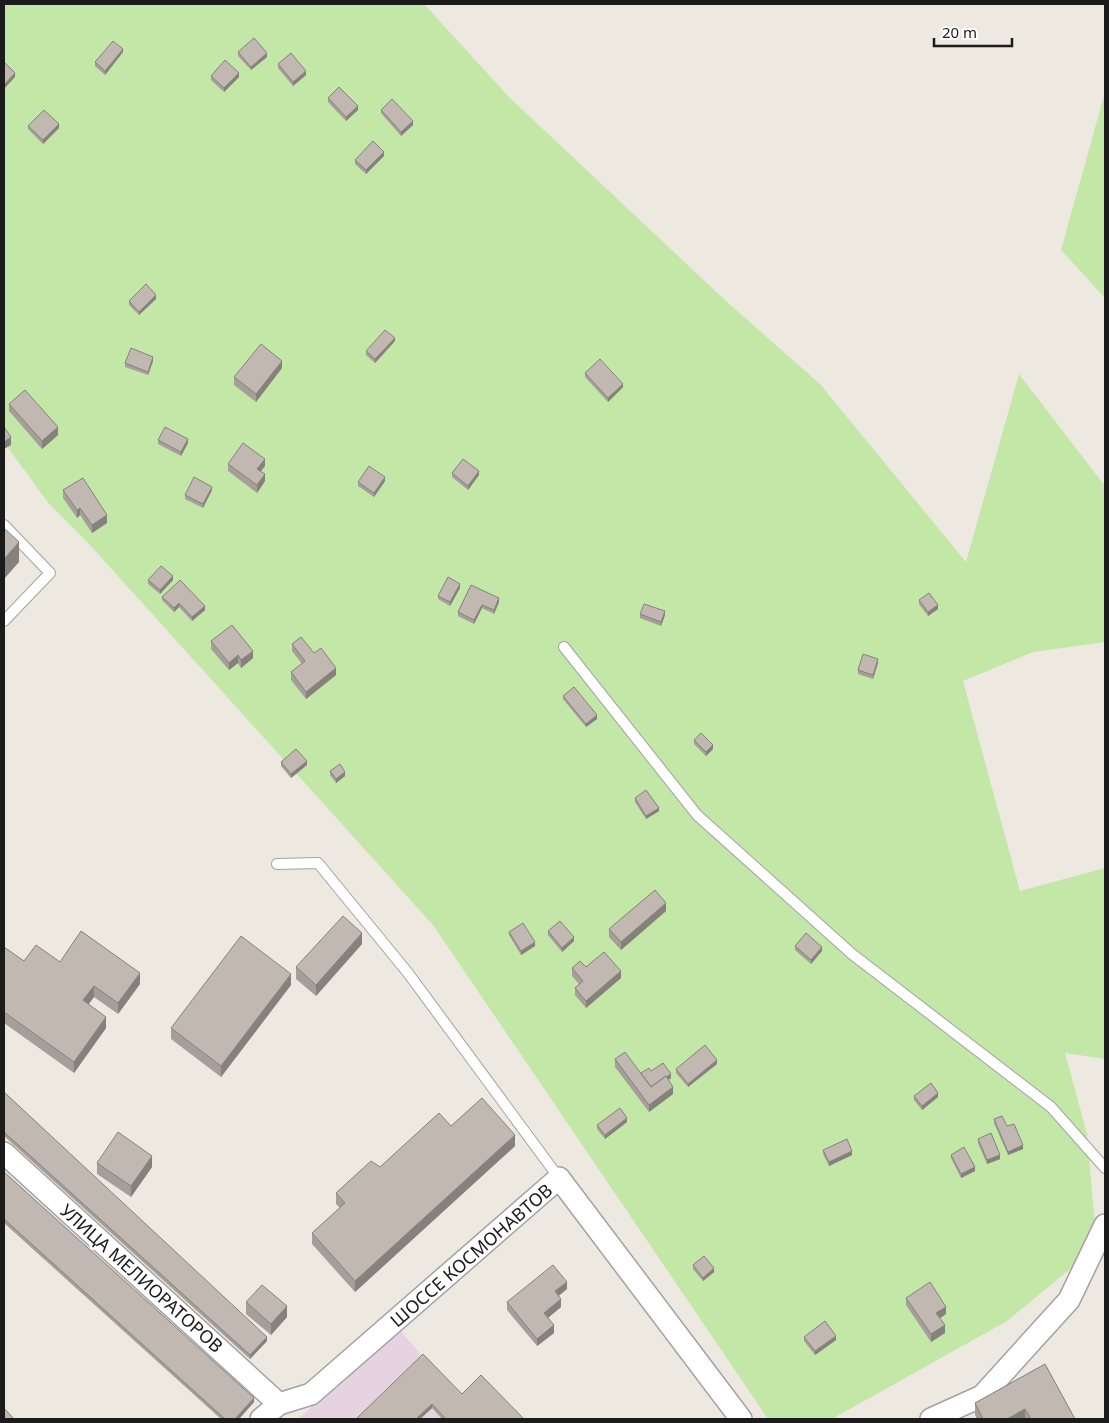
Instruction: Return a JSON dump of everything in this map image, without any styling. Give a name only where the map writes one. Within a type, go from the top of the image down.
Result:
[{"type":"street","name":"УЛИЦА МЕЛИОРАТОРОВ","points":[[4,1153],[280,1404]]},
{"type":"street","name":"ШОССЕ КОСМОНАВТОВ","points":[[261,1419],[280,1404],[311,1394],[560,1178],[741,1419]]},
{"type":"street","points":[[931,1419],[982,1396],[1069,1300],[1105,1225]]},
{"type":"lane","points":[[4,526],[50,573],[4,621]]},
{"type":"lane","points":[[564,647],[697,815],[852,954],[1051,1107],[1105,1168]]},
{"type":"lane","points":[[277,864],[318,863],[408,973],[560,1178]]},
{"type":"shaded area","points":[[399,1329],[462,1397],[520,1419],[298,1419]]},
{"type":"green space","points":[[4,4],[424,4],[510,98],[727,302],[820,384],[966,562],[1019,374],[1105,486],[1105,642],[1033,652],[963,681],[1020,891],[1105,868],[1105,1059],[1065,1053],[1087,1134],[1097,1247],[1007,1321],[832,1419],[768,1419],[433,925],[89,544],[49,504],[4,442]]},
{"type":"green space","points":[[1105,92],[1105,298],[1061,250]]},
{"type":"building","points":[[254,38],[267,53],[251,67],[238,52]]},
{"type":"building","points":[[113,41],[123,49],[105,71],[95,62]]},
{"type":"building","points":[[291,53],[306,71],[293,82],[278,64]]},
{"type":"building","points":[[225,60],[239,73],[224,88],[211,76]]},
{"type":"building","points":[[5,63],[15,73],[4,85],[4,65]]},
{"type":"building","points":[[339,87],[358,106],[346,117],[328,98]]},
{"type":"building","points":[[392,99],[413,121],[401,132],[381,110]]},
{"type":"building","points":[[44,110],[59,124],[43,140],[28,126]]},
{"type":"building","points":[[373,141],[384,152],[366,170],[355,160]]},
{"type":"building","points":[[146,284],[156,295],[139,312],[129,301]]},
{"type":"building","points":[[385,330],[395,338],[375,359],[366,351]]},
{"type":"building","points":[[261,344],[282,361],[256,394],[234,377]]},
{"type":"building","points":[[131,348],[153,357],[148,372],[125,363]]},
{"type":"building","points":[[600,359],[623,384],[608,398],[585,373]]},
{"type":"building","points":[[25,390],[58,427],[42,441],[9,404]]},
{"type":"building","points":[[4,427],[11,437],[4,442]]},
{"type":"building","points":[[165,427],[188,439],[181,452],[158,440]]},
{"type":"building","points":[[243,443],[265,459],[257,469],[265,474],[257,485],[228,464]]},
{"type":"building","points":[[463,459],[479,471],[468,486],[452,473]]},
{"type":"building","points":[[369,466],[385,477],[374,493],[358,482]]},
{"type":"building","points":[[194,477],[212,487],[203,504],[185,495]]},
{"type":"building","points":[[83,478],[107,515],[92,525],[80,508],[77,510],[63,490]]},
{"type":"building","points":[[4,528],[19,542],[4,559]]},
{"type":"building","points":[[161,566],[173,576],[160,590],[148,580]]},
{"type":"building","points":[[448,577],[460,584],[450,602],[438,596]]},
{"type":"building","points":[[180,580],[205,606],[192,617],[179,603],[174,608],[162,597]]},
{"type":"building","points":[[471,585],[499,598],[494,610],[482,605],[474,620],[458,612]]},
{"type":"building","points":[[929,593],[938,605],[928,612],[919,600]]},
{"type":"building","points":[[644,604],[665,611],[661,622],[640,614]]},
{"type":"building","points":[[232,625],[253,651],[241,660],[238,655],[229,663],[211,641]]},
{"type":"building","points":[[301,637],[314,653],[321,648],[336,668],[306,692],[291,672],[305,661],[292,644]]},
{"type":"building","points":[[863,654],[878,659],[873,675],[858,670]]},
{"type":"building","points":[[574,687],[597,715],[586,724],[563,696]]},
{"type":"building","points":[[701,733],[713,745],[706,752],[694,740]]},
{"type":"building","points":[[296,749],[307,761],[291,774],[281,762]]},
{"type":"building","points":[[340,764],[345,772],[336,779],[330,771]]},
{"type":"building","points":[[646,790],[659,808],[646,816],[635,798]]},
{"type":"building","points":[[655,890],[666,903],[621,942],[609,929]]},
{"type":"building","points":[[343,916],[362,933],[316,985],[296,967]]},
{"type":"building","points":[[560,921],[574,937],[562,948],[548,931]]},
{"type":"building","points":[[523,923],[535,942],[521,951],[509,932]]},
{"type":"building","points":[[81,931],[140,973],[118,1003],[94,986],[83,1000],[106,1017],[74,1062],[4,1012],[4,947],[24,961],[36,945],[60,962]]},
{"type":"building","points":[[806,933],[822,947],[811,960],[795,946]]},
{"type":"building","points":[[241,936],[291,974],[221,1066],[171,1028]]},
{"type":"building","points":[[604,952],[621,971],[586,1001],[575,988],[583,981],[572,968],[580,961],[586,967]]},
{"type":"building","points":[[705,1045],[717,1060],[688,1084],[676,1069]]},
{"type":"building","points":[[625,1052],[651,1087],[666,1076],[673,1087],[649,1105],[615,1059]]},
{"type":"building","points":[[663,1063],[671,1074],[651,1087],[641,1073],[649,1068],[651,1071]]},
{"type":"building","points":[[931,1083],[938,1093],[922,1106],[914,1096]]},
{"type":"building","points":[[4,1092],[267,1337],[250,1355],[4,1132]]},
{"type":"building","points":[[482,1098],[515,1135],[355,1281],[312,1233],[345,1203],[336,1193],[371,1161],[380,1167],[439,1113],[451,1126]]},
{"type":"building","points":[[620,1108],[627,1118],[605,1135],[597,1125]]},
{"type":"building","points":[[1002,1116],[1007,1126],[1014,1124],[1023,1145],[1008,1152],[994,1119]]},
{"type":"building","points":[[118,1132],[152,1156],[131,1186],[97,1163]]},
{"type":"building","points":[[991,1133],[1000,1155],[987,1160],[978,1139]]},
{"type":"building","points":[[847,1139],[852,1151],[829,1162],[823,1150]]},
{"type":"building","points":[[964,1147],[975,1167],[961,1174],[951,1155]]},
{"type":"building","points":[[4,1172],[254,1398],[235,1419],[225,1419],[4,1219]]},
{"type":"building","points":[[704,1256],[714,1268],[703,1278],[693,1265]]},
{"type":"building","points":[[553,1265],[567,1282],[555,1291],[561,1299],[544,1313],[554,1325],[537,1339],[507,1302]]},
{"type":"building","points":[[930,1282],[946,1307],[936,1313],[945,1325],[931,1334],[906,1298]]},
{"type":"building","points":[[262,1285],[287,1306],[271,1324],[246,1302]]},
{"type":"building","points":[[825,1321],[836,1336],[815,1351],[804,1337]]},
{"type":"building","points":[[423,1354],[462,1394],[481,1375],[524,1419],[446,1419],[432,1404],[416,1419],[356,1419]]},
{"type":"building","points":[[1045,1364],[1075,1419],[1031,1419],[1025,1409],[1007,1419],[983,1419],[975,1403]]},
{"type":"building","points":[[4,1408],[14,1419],[4,1419]]}]
